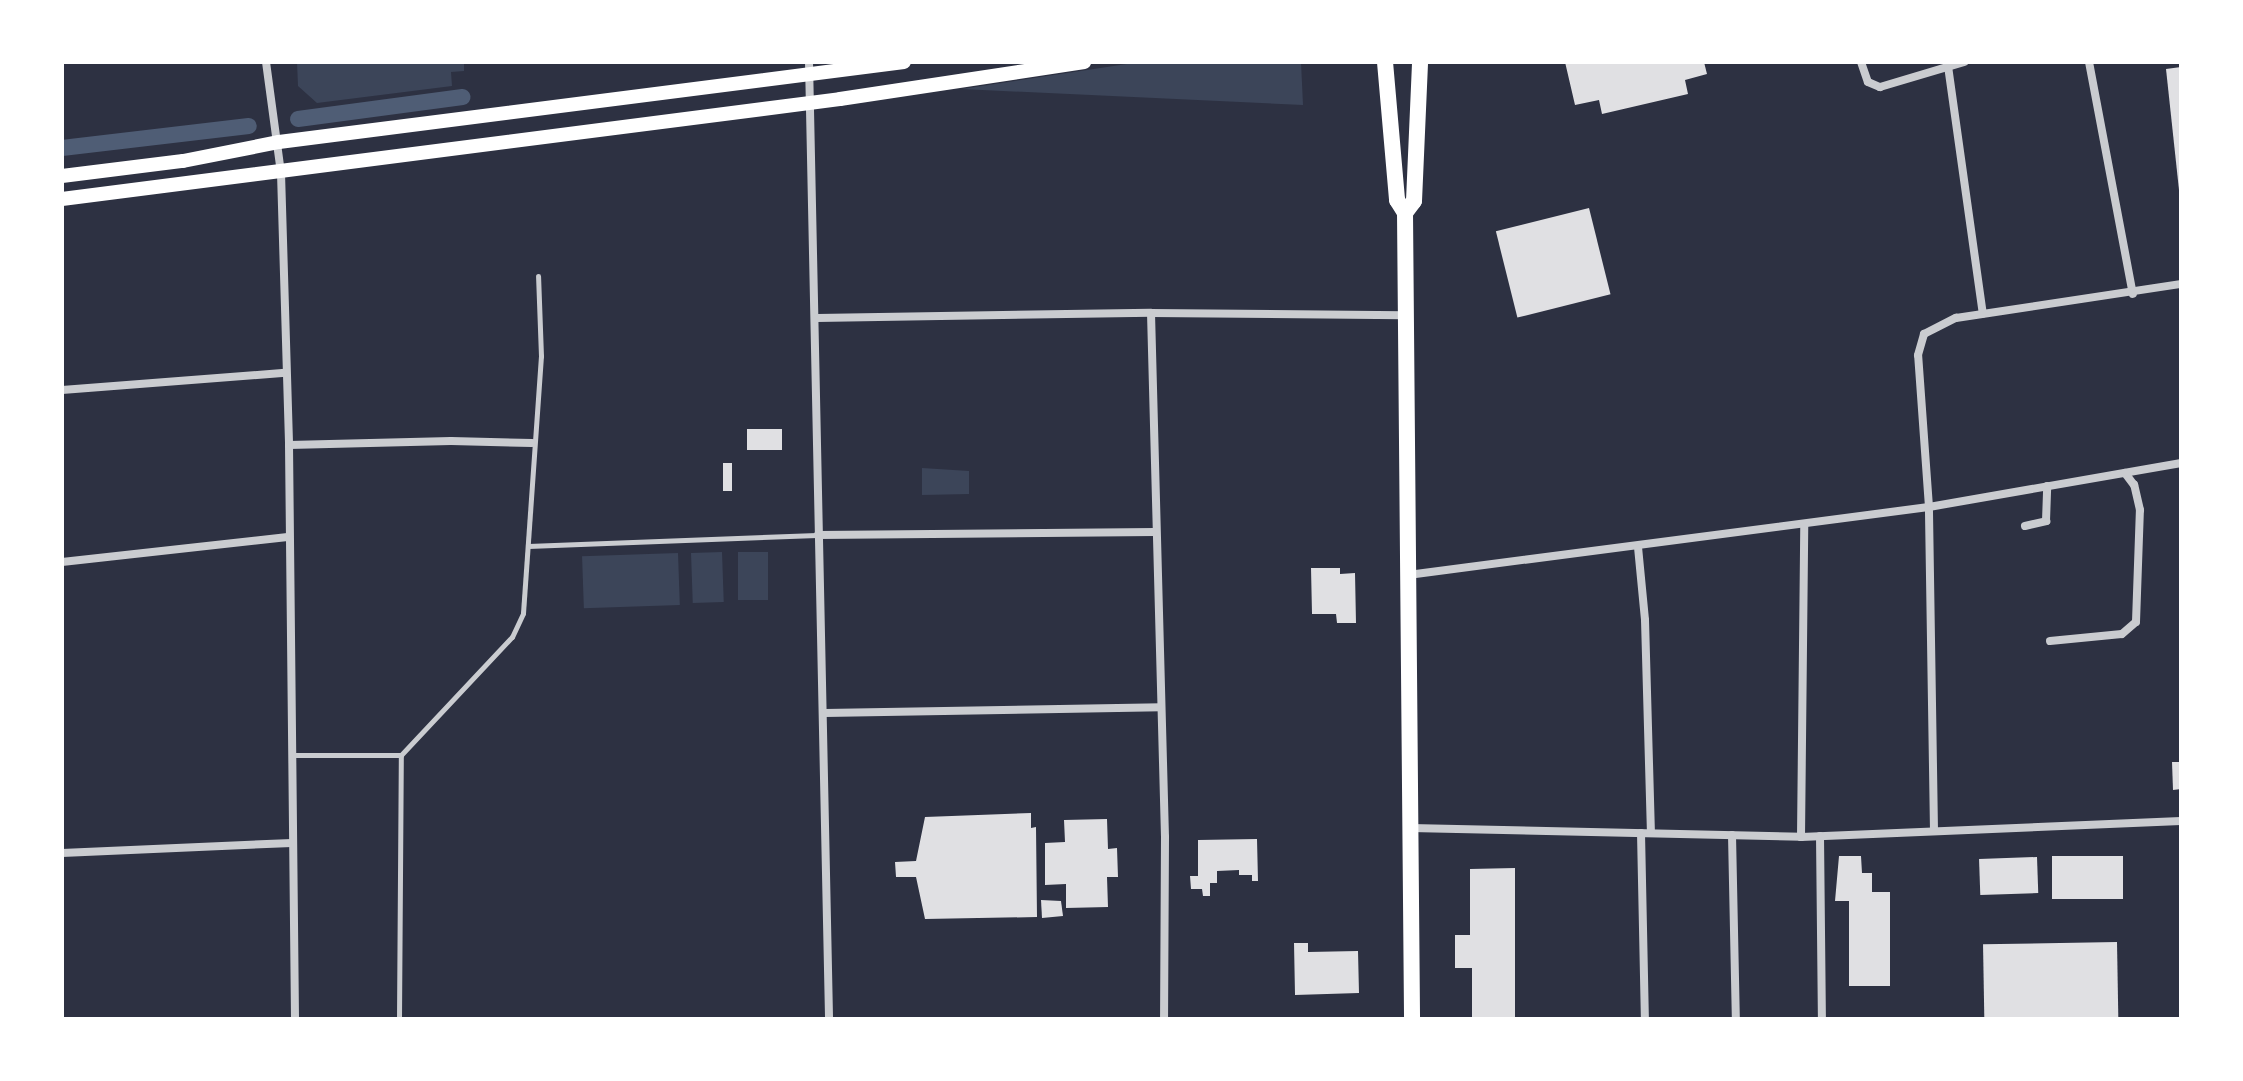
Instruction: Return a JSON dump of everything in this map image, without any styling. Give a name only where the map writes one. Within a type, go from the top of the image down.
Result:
[{"type":"main road","points":[[62,176],[183,161],[279,142],[810,68],[904,62]]},
{"type":"main road","points":[[62,199],[812,102],[1084,62]]},
{"type":"main road","points":[[1385,62],[1397,200],[1405,213],[1412,1019]]},
{"type":"main road","points":[[1405,213],[1414,201],[1420,62]]},
{"type":"street","points":[[266,62],[281,173],[289,445],[295,1019]]},
{"type":"street","points":[[1861,62],[1868,82],[1880,87],[1964,62]]},
{"type":"street","points":[[2089,62],[2133,294]]},
{"type":"street","points":[[1948,66],[1983,314]]},
{"type":"street","points":[[810,68],[829,1019]]},
{"type":"street","points":[[1934,831],[1929,507],[1918,355],[1924,334],[1935,325],[1983,314],[2133,294],[2181,284]]},
{"type":"street","points":[[817,318],[1151,313],[1404,315]]},
{"type":"street","points":[[1151,313],[1165,837],[1164,1019]]},
{"type":"street","points":[[62,390],[285,373]]},
{"type":"street","points":[[289,445],[451,441],[532,443]]},
{"type":"street","points":[[1408,575],[1929,507],[2181,463]]},
{"type":"street","points":[[2050,641],[2122,634],[2136,622],[2140,510],[2134,485],[2125,473]]},
{"type":"street","points":[[2025,526],[2046,521],[2047,486]]},
{"type":"street","points":[[1801,837],[1804,525]]},
{"type":"street","points":[[818,535],[1155,532]]},
{"type":"street","points":[[62,562],[288,537]]},
{"type":"street","points":[[1638,547],[1645,620],[1645,1019]]},
{"type":"street","points":[[825,713],[1161,707]]},
{"type":"street","points":[[1411,828],[1801,837],[2181,821]]},
{"type":"street","points":[[1732,835],[1736,1019]]},
{"type":"street","points":[[1820,836],[1822,1019]]},
{"type":"street","points":[[62,853],[292,843]]},
{"type":"lane","points":[[399,1019],[401,755],[512,637],[523,613],[532,443],[541,345],[538,276]]},
{"type":"lane","points":[[528,546],[818,535]]},
{"type":"lane","points":[[291,755],[401,755]]},
{"type":"shaded area","points":[[297,62],[464,62],[464,71],[451,72],[452,86],[317,103],[298,86]]},
{"type":"shaded area","points":[[1140,62],[1301,62],[1303,105],[962,89]]},
{"type":"shaded area","points":[[922,468],[969,471],[969,494],[922,495]]},
{"type":"shaded area","points":[[722,552],[724,602],[693,603],[691,553]]},
{"type":"shaded area","points":[[738,552],[768,552],[768,600],[738,600]]},
{"type":"shaded area","points":[[678,553],[680,605],[584,608],[582,556]]},
{"type":"building","points":[[1565,62],[1704,62],[1707,74],[1685,80],[1688,94],[1602,114],[1599,100],[1575,105]]},
{"type":"building","points":[[2181,67],[2181,190],[2179,190],[2166,69]]},
{"type":"building","points":[[1589,208],[1611,294],[1517,318],[1496,231]]},
{"type":"building","points":[[747,429],[782,429],[782,450],[747,450]]},
{"type":"building","points":[[723,463],[732,463],[732,491],[723,491]]},
{"type":"building","points":[[1311,568],[1340,568],[1340,574],[1355,573],[1356,623],[1337,623],[1336,614],[1312,614]]},
{"type":"building","points":[[2172,762],[2181,762],[2181,789],[2173,790]]},
{"type":"building","points":[[1031,813],[1031,828],[1036,827],[1037,917],[925,919],[916,877],[896,877],[895,862],[916,861],[925,817]]},
{"type":"building","points":[[1107,819],[1108,849],[1117,848],[1118,877],[1107,877],[1108,907],[1066,908],[1066,884],[1045,885],[1045,843],[1065,842],[1064,820]]},
{"type":"building","points":[[1257,839],[1258,881],[1252,881],[1252,875],[1239,875],[1239,870],[1217,871],[1217,883],[1210,883],[1210,896],[1203,896],[1202,889],[1191,889],[1190,876],[1198,876],[1198,840]]},
{"type":"building","points":[[1839,856],[1861,856],[1862,873],[1872,873],[1872,892],[1890,892],[1890,986],[1849,986],[1849,901],[1835,901]]},
{"type":"building","points":[[2052,856],[2123,856],[2123,899],[2052,899]]},
{"type":"building","points":[[2037,857],[2038,893],[1980,895],[1979,859]]},
{"type":"building","points":[[1515,868],[1515,1019],[1472,1019],[1472,968],[1455,968],[1455,935],[1470,935],[1470,869]]},
{"type":"building","points":[[1041,900],[1061,901],[1063,916],[1042,918]]},
{"type":"building","points":[[2117,942],[2118,1019],[1984,1019],[1983,944]]},
{"type":"building","points":[[1294,943],[1308,943],[1308,952],[1358,951],[1359,993],[1295,995]]},
{"type":"waterway","points":[[298,119],[463,97]]},
{"type":"waterway","points":[[62,148],[249,126]]}]
